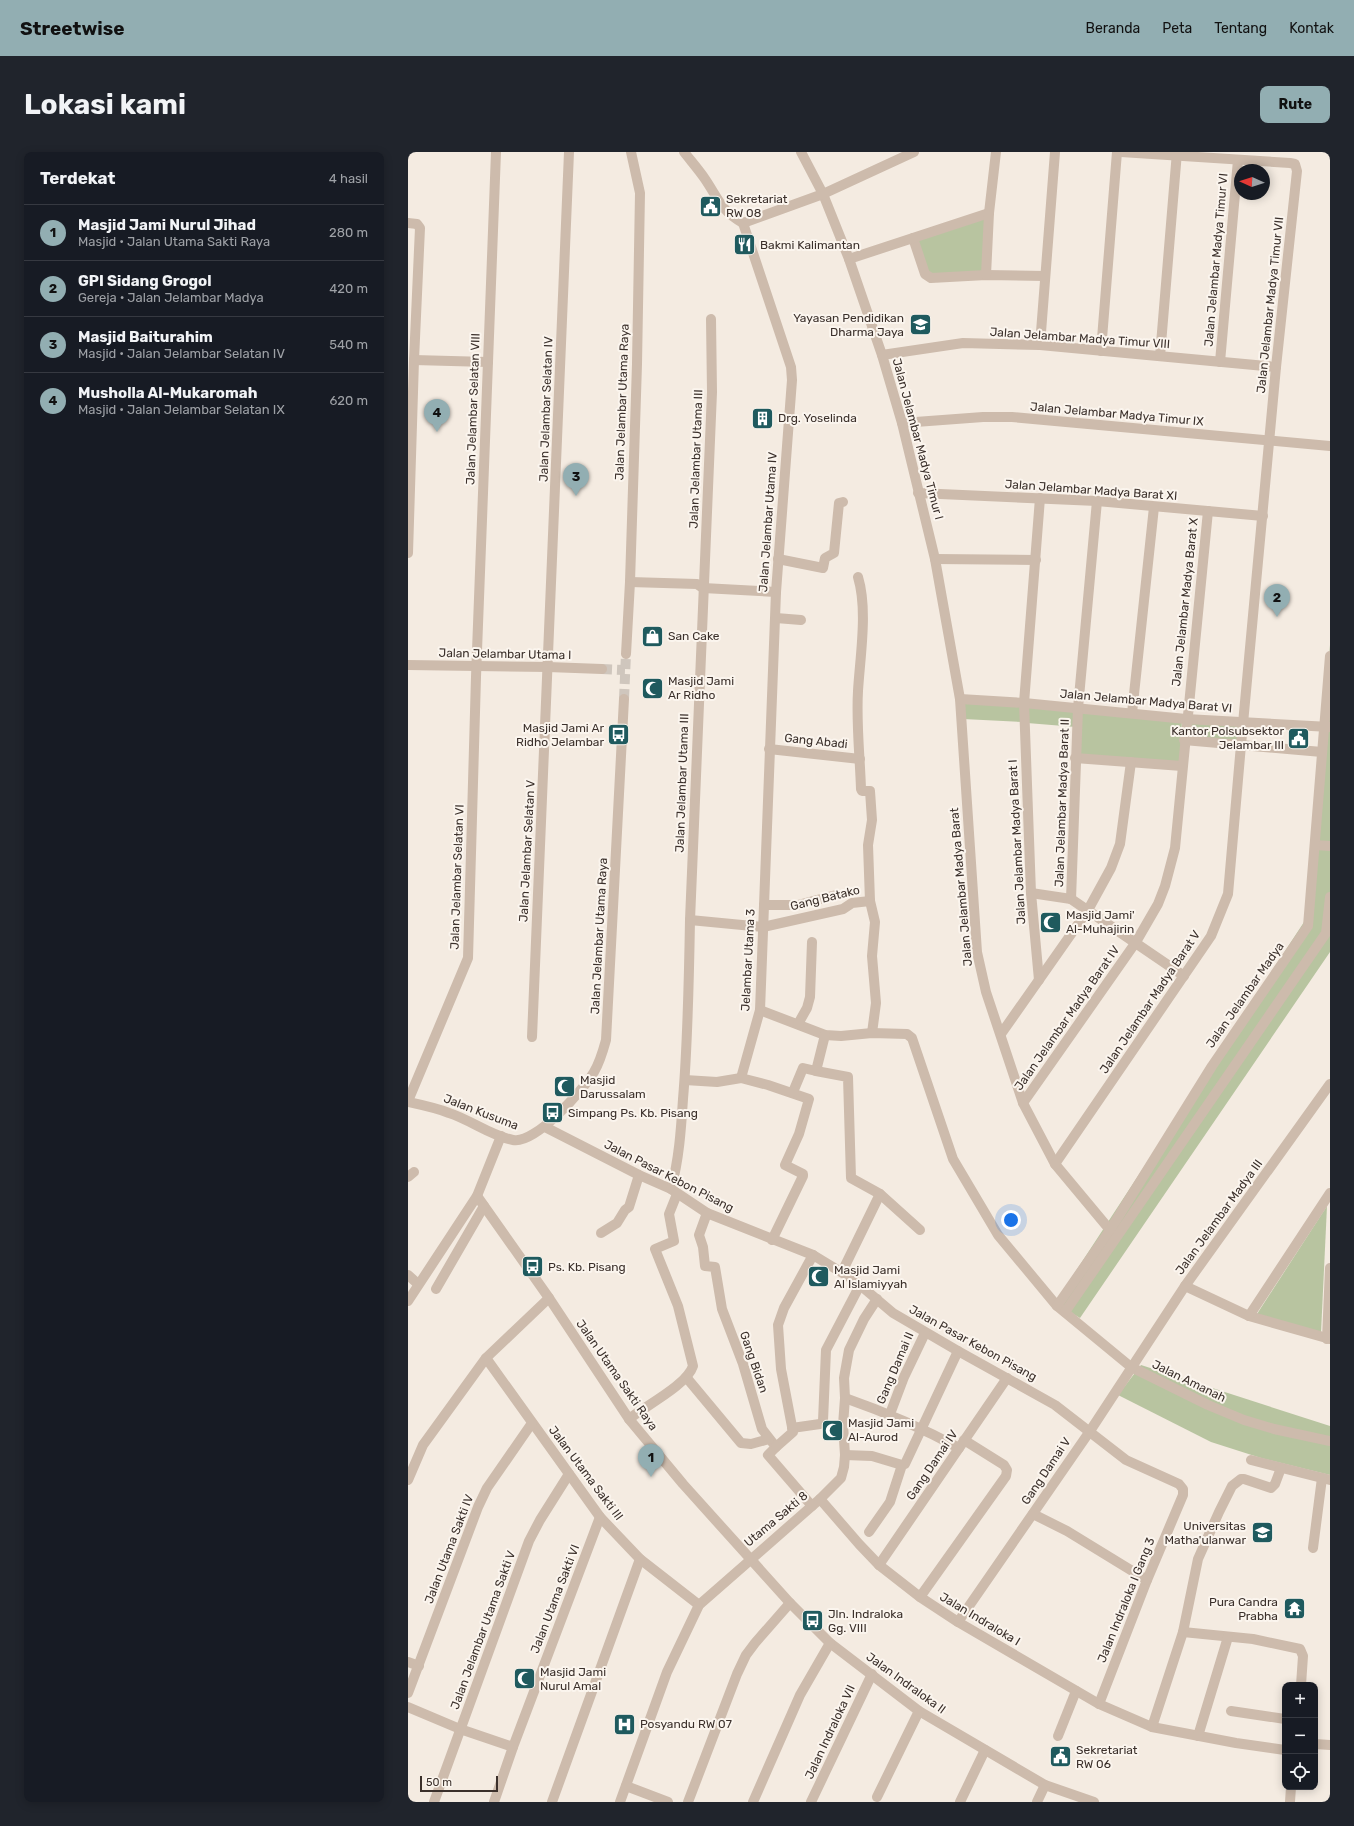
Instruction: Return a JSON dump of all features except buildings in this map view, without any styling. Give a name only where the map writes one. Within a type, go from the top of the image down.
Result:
[{"type":"street","name":"Jalan Jelambar Selatan VIII","points":[[477,666],[496,152]]},
{"type":"street","name":"Jalan Jelambar Selatan IV","points":[[548,666],[569,152]]},
{"type":"street","name":"Jalan Jelambar Utama Raya","points":[[626,654],[630,582],[640,193],[631,152]]},
{"type":"street","points":[[684,152],[706,181],[726,212],[743,223],[822,194],[914,152]]},
{"type":"street","name":"Jalan Jelambar Madya Timur I","points":[[801,152],[822,194],[849,259],[882,355],[902,423],[935,559],[960,699]]},
{"type":"street","points":[[986,276],[989,213],[996,152]]},
{"type":"street","points":[[1040,346],[1055,152]]},
{"type":"street","points":[[1101,351],[1117,152]]},
{"type":"street","points":[[1121,152],[1177,154],[1238,160]]},
{"type":"street","points":[[1160,356],[1177,154]]},
{"type":"street","name":"Jalan Jelambar Madya Timur VII","points":[[1238,160],[1290,163],[1295,164],[1297,171],[1276,367],[1263,516]]},
{"type":"street","name":"Jalan Jelambar Madya Timur VI","points":[[1220,362],[1238,160]]},
{"type":"street","points":[[849,259],[989,213]]},
{"type":"street","points":[[408,553],[420,228],[411,223]]},
{"type":"street","name":"Jalan Jelambar Utama IV","points":[[743,223],[791,367],[792,380],[776,592],[766,830]]},
{"type":"street","points":[[913,238],[928,277],[934,279],[986,276],[1045,276]]},
{"type":"street","name":"Jalan Jelambar Utama III","points":[[686,1377],[692,1370],[692,1361],[678,1306],[655,1248],[674,1241],[670,1211],[678,1157],[685,1080],[703,588],[712,392],[711,319]]},
{"type":"street","name":"Jalan Jelambar Madya Timur VIII","points":[[882,355],[963,343],[1040,346],[1276,367]]},
{"type":"street","points":[[414,360],[488,362]]},
{"type":"street","name":"Jalan Jelambar Madya Timur IX","points":[[902,423],[983,417],[1012,417],[1330,446]]},
{"type":"street","name":"Jalan Jelambar Madya Barat XI","points":[[918,493],[1097,501],[1263,516]]},
{"type":"street","name":"Jalan Jelambar Madya Barat I","points":[[1039,980],[1031,893],[1024,703],[1040,498]]},
{"type":"street","name":"Jalan Jelambar Madya Barat II","points":[[1071,899],[1078,708],[1097,501]]},
{"type":"street","points":[[778,559],[823,568],[825,558],[834,553],[839,503],[843,502]]},
{"type":"street","points":[[1132,713],[1154,507]]},
{"type":"street","name":"Jalan Jelambar Madya Barat X","points":[[1186,719],[1208,512]]},
{"type":"street","name":"Jalan Jelambar Madya Barat V","points":[[1055,1164],[1211,936],[1228,894],[1263,516]]},
{"type":"street","points":[[935,559],[1036,560]]},
{"type":"street","points":[[858,578],[862,594],[861,655],[858,692],[861,789],[862,791],[870,791],[872,820],[868,845],[870,901],[875,922],[872,956],[876,1003],[872,1033]]},
{"type":"street","points":[[630,582],[697,584],[703,588],[776,592]]},
{"type":"street","points":[[776,618],[801,620]]},
{"type":"street","name":"Jalan Jelambar Madya","points":[[1060,1309],[1212,1066],[1308,926],[1322,752],[1327,726],[1330,656]]},
{"type":"street","name":"Jalan Jelambar Utama I","points":[[408,665],[548,666],[602,669]]},
{"type":"street","name":"Jalan Jelambar Selatan VI","points":[[408,1101],[468,958],[477,666]]},
{"type":"street","name":"Jalan Jelambar Selatan V","points":[[532,1037],[548,666]]},
{"type":"street","name":"Jalan Jelambar Utama Raya","points":[[521,1140],[531,1137],[545,1127],[573,1098],[594,1073],[606,1040],[624,699]]},
{"type":"street","name":"Jalan Jelambar Madya Barat VI","points":[[960,699],[1024,703],[1186,719],[1327,726]]},
{"type":"street","name":"Jalan Jelambar Madya Barat","points":[[960,699],[977,952],[986,992],[1023,1103],[1055,1164],[1110,1230]]},
{"type":"street","name":"Jalan Jelambar Madya Barat IV","points":[[1023,1103],[1136,942],[1158,904],[1171,866],[1175,848],[1186,719]]},
{"type":"street","points":[[1184,740],[1322,752]]},
{"type":"street","name":"Gang Abadi","points":[[770,749],[860,759]]},
{"type":"street","points":[[1075,758],[1182,766]]},
{"type":"street","points":[[1000,1034],[1088,910],[1111,868],[1119,850],[1131,762]]},
{"type":"street","name":"Jelambar Utama 3","points":[[741,1078],[760,1010],[766,830]]},
{"type":"street","points":[[1315,845],[1330,846]]},
{"type":"street","points":[[1031,893],[1071,899],[1184,976]]},
{"type":"street","points":[[764,905],[798,905],[836,895]]},
{"type":"street","points":[[1060,1309],[1118,1236],[1238,1059],[1326,933],[1330,897]]},
{"type":"street","name":"Gang Batako","points":[[690,920],[763,927],[843,909],[852,903],[870,901]]},
{"type":"street","points":[[798,1024],[810,1002],[812,942]]},
{"type":"street","points":[[760,1010],[825,1035],[816,1071]]},
{"type":"street","name":"Jalan Amanah","points":[[825,1035],[841,1036],[872,1033],[907,1034],[912,1038],[953,1159],[998,1235],[1060,1309],[1131,1367],[1208,1405],[1244,1420],[1290,1434],[1330,1441]]},
{"type":"street","points":[[1224,1048],[1238,1059]]},
{"type":"street","points":[[1212,1066],[1226,1077]]},
{"type":"street","points":[[793,1092],[802,1068],[848,1077],[850,1176],[853,1180],[880,1194],[920,1230]]},
{"type":"street","points":[[685,1080],[717,1082],[741,1078],[793,1092],[809,1099],[799,1134],[785,1165],[803,1175],[772,1240]]},
{"type":"street","name":"Jalan Jelambar Madya III","points":[[1131,1367],[1185,1286],[1330,1084]]},
{"type":"street","name":"Jalan Kusuma","points":[[408,1101],[450,1113],[501,1136],[514,1140],[521,1140]]},
{"type":"street","name":"Jalan Pasar Kebon Pisang","points":[[545,1127],[639,1175],[674,1191],[707,1213],[813,1255],[842,1272],[893,1313],[925,1333],[1055,1405],[1126,1460],[1179,1484]]},
{"type":"street","points":[[408,1301],[477,1196],[501,1136]]},
{"type":"street","points":[[601,1233],[617,1223],[625,1210],[628,1208],[639,1175]]},
{"type":"street","points":[[1249,1316],[1330,1193]]},
{"type":"street","points":[[842,1272],[880,1194]]},
{"type":"street","name":"Jalan Utama Sakti Raya","points":[[477,1196],[549,1298],[629,1419],[683,1484],[749,1559]]},
{"type":"street","points":[[436,1289],[484,1206]]},
{"type":"street","name":"Gang Bidan","points":[[707,1213],[699,1235],[703,1247],[705,1266],[715,1267],[722,1309],[743,1364],[762,1429],[776,1447]]},
{"type":"street","points":[[812,1506],[768,1455],[793,1432],[781,1369],[778,1325],[784,1308],[813,1255]]},
{"type":"street","points":[[1185,1286],[1249,1316],[1328,1339],[1330,1268]]},
{"type":"street","points":[[408,1275],[418,1284]]},
{"type":"street","points":[[792,1428],[820,1424],[823,1421],[826,1350],[860,1285]]},
{"type":"street","points":[[408,1480],[423,1445],[486,1358],[549,1298]]},
{"type":"street","name":"Utama Sakti 8","points":[[699,1605],[749,1559],[820,1499],[841,1478],[845,1455],[843,1425],[845,1398],[844,1378],[849,1350],[864,1319],[877,1299]]},
{"type":"street","name":"Gang Damai II","points":[[890,1414],[904,1377],[925,1333]]},
{"type":"street","points":[[869,1532],[890,1502],[902,1465],[904,1464],[922,1428],[958,1352]]},
{"type":"street","name":"Jalan Utama Sakti III","points":[[486,1358],[600,1517],[640,1559],[699,1605]]},
{"type":"street","name":"Gang Damai V","points":[[958,1622],[1090,1431],[1131,1367]]},
{"type":"street","points":[[629,1419],[679,1384],[686,1377],[741,1443],[751,1444],[769,1439]]},
{"type":"street","name":"Gang Damai IV","points":[[879,1565],[1007,1378]]},
{"type":"street","points":[[845,1398],[890,1414],[962,1444],[1004,1465],[1007,1470],[1006,1476],[920,1597]]},
{"type":"street","name":"Jalan Utama Sakti IV","points":[[408,1693],[478,1507],[490,1483],[532,1423]]},
{"type":"street","points":[[845,1455],[872,1456],[902,1465]]},
{"type":"street","points":[[1251,1460],[1326,1479],[1313,1548]]},
{"type":"street","points":[[1153,1722],[1183,1632],[1198,1559],[1232,1486],[1238,1481],[1244,1479],[1271,1488],[1275,1484],[1281,1468]]},
{"type":"street","name":"Jalan Jelambar Utama Sakti V","points":[[434,1802],[529,1541],[540,1520],[569,1474]]},
{"type":"street","name":"Jalan Indraloka I Gang 3","points":[[1099,1704],[1147,1580],[1183,1495],[1183,1488],[1179,1484]]},
{"type":"street","name":"Jalan Indraloka I","points":[[820,1499],[858,1544],[879,1565],[920,1597],[958,1622],[1099,1704],[1198,1736],[1282,1750]]},
{"type":"street","points":[[1033,1514],[1067,1531],[1147,1580]]},
{"type":"street","name":"Jalan Utama Sakti VI","points":[[494,1802],[513,1747],[600,1517]]},
{"type":"street","points":[[552,1802],[640,1559]]},
{"type":"street","name":"Jalan Indraloka II","points":[[749,1559],[790,1604],[830,1642],[919,1711],[1045,1786],[1094,1802]]},
{"type":"street","points":[[688,1802],[737,1674],[746,1655],[790,1604]]},
{"type":"street","points":[[620,1802],[667,1672],[699,1605]]},
{"type":"street","points":[[1183,1632],[1260,1640],[1300,1649],[1303,1656],[1301,1682]]},
{"type":"street","points":[[1198,1736],[1228,1637]]},
{"type":"street","points":[[753,1802],[800,1695],[830,1642]]},
{"type":"street","points":[[408,1662],[419,1666]]},
{"type":"street","name":"Jalan Indraloka VII","points":[[811,1802],[872,1674]]},
{"type":"street","points":[[1058,1736],[1076,1691]]},
{"type":"street","points":[[408,1708],[460,1729],[513,1747]]},
{"type":"street","points":[[877,1797],[919,1711]]},
{"type":"street","points":[[1231,1711],[1282,1719]]},
{"type":"street","points":[[1318,1744],[1330,1745]]},
{"type":"street","points":[[960,1802],[984,1750]]},
{"type":"street","points":[[626,1786],[668,1802]]},
{"type":"street","points":[[1037,1802],[1045,1786]]},
{"type":"street","points":[[1290,1802],[1292,1790]]},
{"type":"green space","points":[[985,217],[983,271],[928,277],[916,237]]},
{"type":"green space","points":[[1330,645],[1330,952],[1080,1318],[1055,1303],[1304,922]]},
{"type":"green space","points":[[961,701],[1023,705],[1023,722],[963,719]]},
{"type":"green space","points":[[1026,705],[1077,710],[1076,727],[1027,723]]},
{"type":"green space","points":[[1079,709],[1182,719],[1180,765],[1077,757]]},
{"type":"green space","points":[[1188,720],[1242,722],[1240,744],[1184,739]]},
{"type":"green space","points":[[1327,1206],[1321,1333],[1257,1314]]},
{"type":"green space","points":[[1141,1365],[1330,1426],[1330,1475],[1261,1458],[1211,1442],[1118,1395]]},
{"type":"tunnel","points":[[624,699],[626,654]]},
{"type":"tunnel","points":[[602,669],[625,670]]},
{"type":"place","name":"Sekretariat RW 08","points":[[711,206]]},
{"type":"place","name":"Bakmi Kalimantan","points":[[744,245]]},
{"type":"place","name":"Yayasan Pendidikan Dharma Jaya","points":[[920,325]]},
{"type":"place","name":"Drg. Yoselinda","points":[[763,418]]},
{"type":"place","name":"Musholla Al-Mukaromah","points":[[437,432]]},
{"type":"place","name":"Masjid Baiturahim","points":[[576,496]]},
{"type":"place","name":"GPI Sidang Grogol","points":[[1277,617]]},
{"type":"place","name":"San Cake","points":[[652,636]]},
{"type":"place","name":"Masjid Jami Ar Ridho","points":[[653,688]]},
{"type":"place","name":"Masjid Jami Ar Ridho Jelambar","points":[[619,735]]},
{"type":"place","name":"Kantor Polsubsektor Jelambar III","points":[[1299,738]]},
{"type":"place","name":"Masjid Jami' Al-Muhajirin","points":[[1051,922]]},
{"type":"place","name":"Masjid Darussalam","points":[[565,1087]]},
{"type":"place","name":"Simpang Ps. Kb. Pisang","points":[[553,1113]]},
{"type":"place","name":"Ps. Kb. Pisang","points":[[533,1267]]},
{"type":"place","name":"Masjid Jami Al Islamiyyah","points":[[819,1277]]},
{"type":"place","name":"Masjid Jami Al-Aurod","points":[[832,1430]]},
{"type":"place","name":"Masjid Jami Nurul Jihad","points":[[651,1477]]},
{"type":"place","name":"Universitas Matha'ulanwar","points":[[1262,1533]]},
{"type":"place","name":"Pura Candra Prabha","points":[[1294,1609]]},
{"type":"place","name":"Jln. Indraloka Gg. VIII","points":[[813,1621]]},
{"type":"place","name":"Masjid Jami Nurul Amal","points":[[524,1679]]},
{"type":"place","name":"Posyandu RW 07","points":[[625,1724]]},
{"type":"place","name":"Sekretariat RW 06","points":[[1060,1757]]}]
